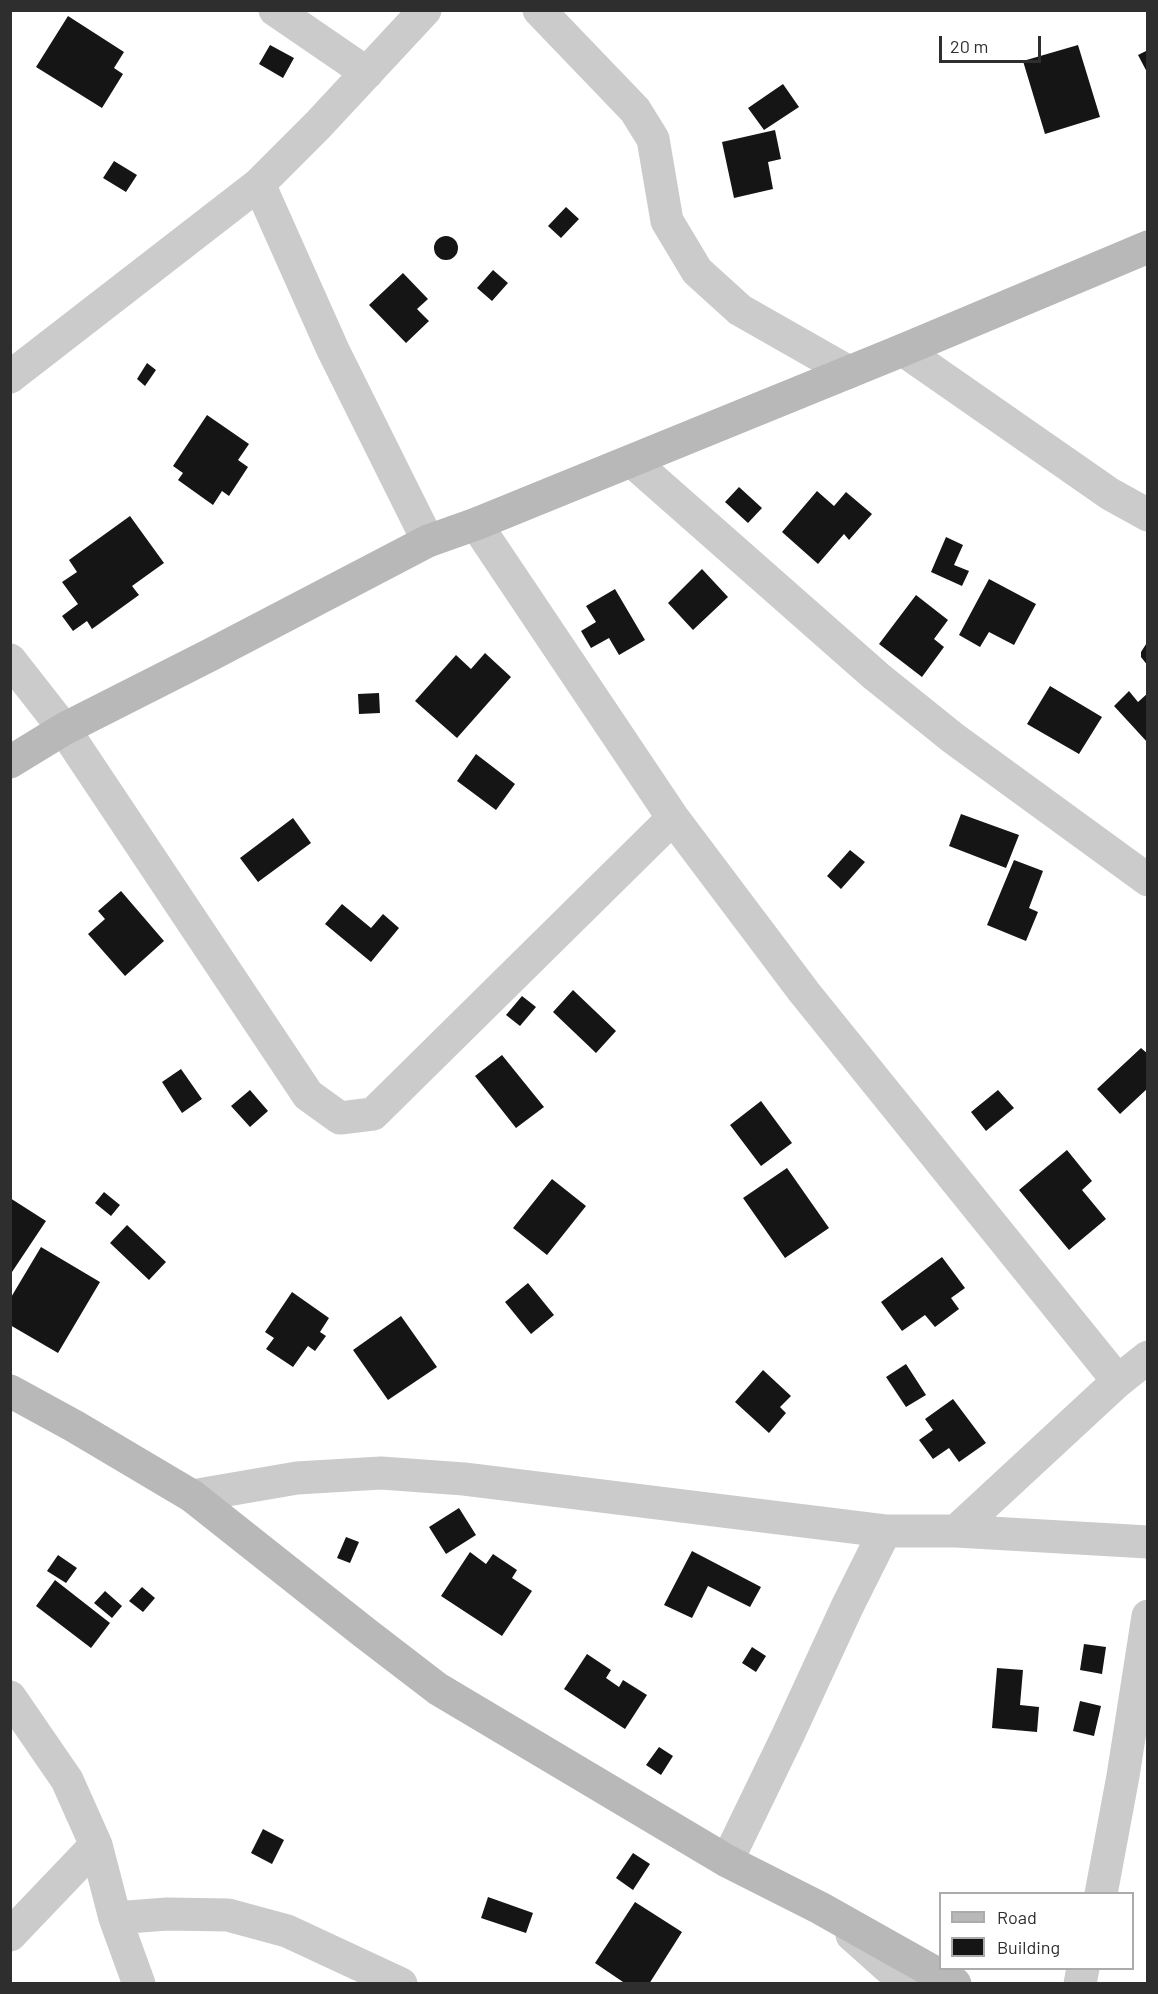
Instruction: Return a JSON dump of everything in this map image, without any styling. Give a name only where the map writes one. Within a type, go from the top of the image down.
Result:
[{"type":"street","points":[[275,10],[367,73]]},
{"type":"street","points":[[10,377],[259,184],[425,10]]},
{"type":"street","points":[[539,10],[635,110],[653,139],[667,221],[697,271],[740,310],[849,372]]},
{"type":"street","points":[[259,184],[333,350],[428,542]]},
{"type":"street","points":[[10,762],[64,729],[428,542],[903,350],[1148,247]]},
{"type":"street","points":[[903,350],[1110,494],[1148,515]]},
{"type":"street","points":[[632,461],[876,676],[953,738],[1148,880]]},
{"type":"street","points":[[476,524],[673,818],[804,992],[1118,1381]]},
{"type":"street","points":[[10,660],[64,729],[308,1095],[340,1118],[373,1114],[673,818]]},
{"type":"street","points":[[956,1532],[1118,1381],[1148,1357]]},
{"type":"street","points":[[10,1391],[192,1496],[438,1689],[728,1861],[820,1908],[955,1983]]},
{"type":"street","points":[[192,1496],[297,1478],[381,1473],[464,1479],[885,1531],[956,1532],[1148,1542]]},
{"type":"street","points":[[728,1861],[885,1531]]},
{"type":"street","points":[[1101,1892],[1123,1776],[1148,1616]]},
{"type":"street","points":[[10,1697],[68,1780],[96,1845],[115,1918],[139,1983]]},
{"type":"street","points":[[10,1935],[96,1845]]},
{"type":"street","points":[[820,1908],[907,1983]]},
{"type":"street","points":[[115,1918],[167,1914],[228,1915],[287,1931],[401,1983]]},
{"type":"building","points":[[68,16],[124,52],[114,68],[123,74],[102,108],[36,67]]},
{"type":"building","points":[[270,45],[294,58],[283,78],[259,64]]},
{"type":"building","points":[[1078,45],[1100,117],[1045,134],[1023,61]]},
{"type":"building","points":[[1148,50],[1148,74],[1138,55]]},
{"type":"building","points":[[783,84],[799,107],[764,130],[748,108]]},
{"type":"building","points":[[775,130],[781,159],[768,162],[773,189],[734,198],[722,142]]},
{"type":"building","points":[[114,161],[137,175],[126,192],[103,178]]},
{"type":"building","points":[[566,207],[579,219],[561,238],[548,226]]},
{"type":"building","points":[[446,236],[455,239],[458,248],[455,257],[446,260],[437,257],[434,248],[437,239]]},
{"type":"building","points":[[493,270],[508,283],[492,301],[477,288]]},
{"type":"building","points":[[403,273],[428,299],[417,309],[429,321],[406,343],[369,305]]},
{"type":"building","points":[[147,363],[156,370],[145,386],[137,379]]},
{"type":"building","points":[[207,415],[249,444],[238,460],[248,467],[229,496],[222,491],[213,505],[178,480],[183,473],[173,466]]},
{"type":"building","points":[[739,487],[762,508],[748,523],[725,502]]},
{"type":"building","points":[[817,491],[834,506],[846,492],[872,514],[849,540],[844,534],[818,564],[782,532]]},
{"type":"building","points":[[130,516],[164,563],[132,586],[139,595],[92,629],[87,621],[73,631],[62,616],[78,604],[62,582],[77,572],[69,560]]},
{"type":"building","points":[[946,537],[963,545],[954,565],[969,571],[962,586],[931,572]]},
{"type":"building","points":[[702,569],[728,597],[693,630],[668,603]]},
{"type":"building","points":[[989,579],[1036,604],[1014,645],[989,632],[980,647],[959,635]]},
{"type":"building","points":[[615,589],[645,640],[619,655],[609,638],[591,648],[581,631],[596,622],[586,606]]},
{"type":"building","points":[[916,595],[948,620],[934,639],[944,647],[922,677],[879,644]]},
{"type":"building","points":[[1148,641],[1148,666],[1141,657],[1141,652]]},
{"type":"building","points":[[485,653],[511,677],[457,738],[415,701],[456,655],[471,669]]},
{"type":"building","points":[[1050,686],[1102,717],[1079,754],[1027,724]]},
{"type":"building","points":[[1129,691],[1138,702],[1148,693],[1148,743],[1114,706]]},
{"type":"building","points":[[379,693],[380,713],[359,714],[358,694]]},
{"type":"building","points":[[476,754],[515,784],[496,810],[457,781]]},
{"type":"building","points":[[961,814],[1019,835],[1006,868],[949,846]]},
{"type":"building","points":[[293,818],[311,843],[258,882],[240,858]]},
{"type":"building","points":[[850,850],[865,862],[841,889],[827,876]]},
{"type":"building","points":[[1014,860],[1043,871],[1029,908],[1038,912],[1026,941],[987,925]]},
{"type":"building","points":[[121,891],[164,941],[125,976],[88,934],[105,919],[98,911]]},
{"type":"building","points":[[342,904],[371,928],[383,914],[399,928],[371,962],[325,924]]},
{"type":"building","points":[[573,990],[616,1031],[596,1053],[553,1012]]},
{"type":"building","points":[[522,996],[536,1007],[520,1026],[506,1015]]},
{"type":"building","points":[[1141,1048],[1148,1054],[1148,1088],[1120,1114],[1097,1089]]},
{"type":"building","points":[[502,1055],[544,1107],[516,1128],[475,1076]]},
{"type":"building","points":[[181,1069],[202,1099],[182,1113],[162,1082]]},
{"type":"building","points":[[250,1090],[268,1111],[250,1127],[231,1106]]},
{"type":"building","points":[[998,1090],[1014,1108],[986,1131],[971,1112]]},
{"type":"building","points":[[761,1101],[792,1143],[761,1166],[730,1125]]},
{"type":"building","points":[[1067,1150],[1092,1181],[1082,1190],[1106,1219],[1069,1250],[1019,1190]]},
{"type":"building","points":[[787,1168],[829,1228],[785,1258],[743,1198]]},
{"type":"building","points":[[552,1179],[586,1206],[547,1255],[513,1228]]},
{"type":"building","points":[[104,1192],[120,1205],[111,1216],[95,1203]]},
{"type":"building","points":[[10,1198],[46,1221],[10,1275]]},
{"type":"building","points":[[127,1225],[166,1262],[149,1280],[110,1243]]},
{"type":"building","points":[[41,1247],[100,1282],[58,1353],[10,1325],[10,1299]]},
{"type":"building","points":[[942,1257],[965,1288],[951,1298],[959,1309],[935,1327],[925,1315],[902,1331],[881,1302]]},
{"type":"building","points":[[528,1283],[554,1315],[531,1334],[505,1302]]},
{"type":"building","points":[[292,1292],[329,1318],[320,1332],[326,1336],[315,1351],[308,1346],[293,1367],[266,1349],[274,1338],[265,1332]]},
{"type":"building","points":[[401,1316],[437,1367],[388,1400],[353,1350]]},
{"type":"building","points":[[906,1364],[926,1395],[906,1407],[886,1377]]},
{"type":"building","points":[[763,1370],[791,1396],[780,1407],[786,1413],[769,1433],[735,1402]]},
{"type":"building","points":[[953,1399],[986,1443],[959,1462],[949,1448],[933,1459],[919,1440],[933,1430],[925,1419]]},
{"type":"building","points":[[459,1508],[476,1535],[446,1554],[429,1527]]},
{"type":"building","points":[[346,1537],[359,1542],[350,1563],[337,1558]]},
{"type":"building","points":[[692,1551],[761,1587],[750,1607],[708,1586],[692,1618],[664,1605]]},
{"type":"building","points":[[470,1552],[486,1564],[493,1554],[517,1570],[512,1578],[532,1591],[502,1636],[441,1596]]},
{"type":"building","points":[[58,1555],[77,1568],[66,1583],[47,1571]]},
{"type":"building","points":[[55,1580],[110,1623],[91,1648],[36,1606]]},
{"type":"building","points":[[142,1587],[155,1598],[143,1612],[129,1601]]},
{"type":"building","points":[[105,1591],[122,1606],[112,1618],[94,1603]]},
{"type":"building","points":[[1084,1644],[1106,1647],[1102,1674],[1080,1670]]},
{"type":"building","points":[[752,1647],[766,1656],[756,1672],[742,1663]]},
{"type":"building","points":[[587,1654],[611,1670],[606,1678],[619,1687],[623,1680],[647,1695],[625,1729],[564,1689]]},
{"type":"building","points":[[997,1668],[1023,1670],[1020,1705],[1039,1707],[1037,1732],[992,1728]]},
{"type":"building","points":[[1080,1701],[1101,1706],[1094,1736],[1073,1731]]},
{"type":"building","points":[[659,1747],[673,1756],[661,1775],[646,1765]]},
{"type":"building","points":[[263,1829],[284,1840],[272,1864],[251,1853]]},
{"type":"building","points":[[633,1853],[650,1864],[633,1890],[616,1878]]},
{"type":"building","points":[[488,1897],[533,1913],[526,1933],[481,1918]]},
{"type":"building","points":[[635,1902],[682,1932],[649,1984],[626,1984],[595,1963]]}]
